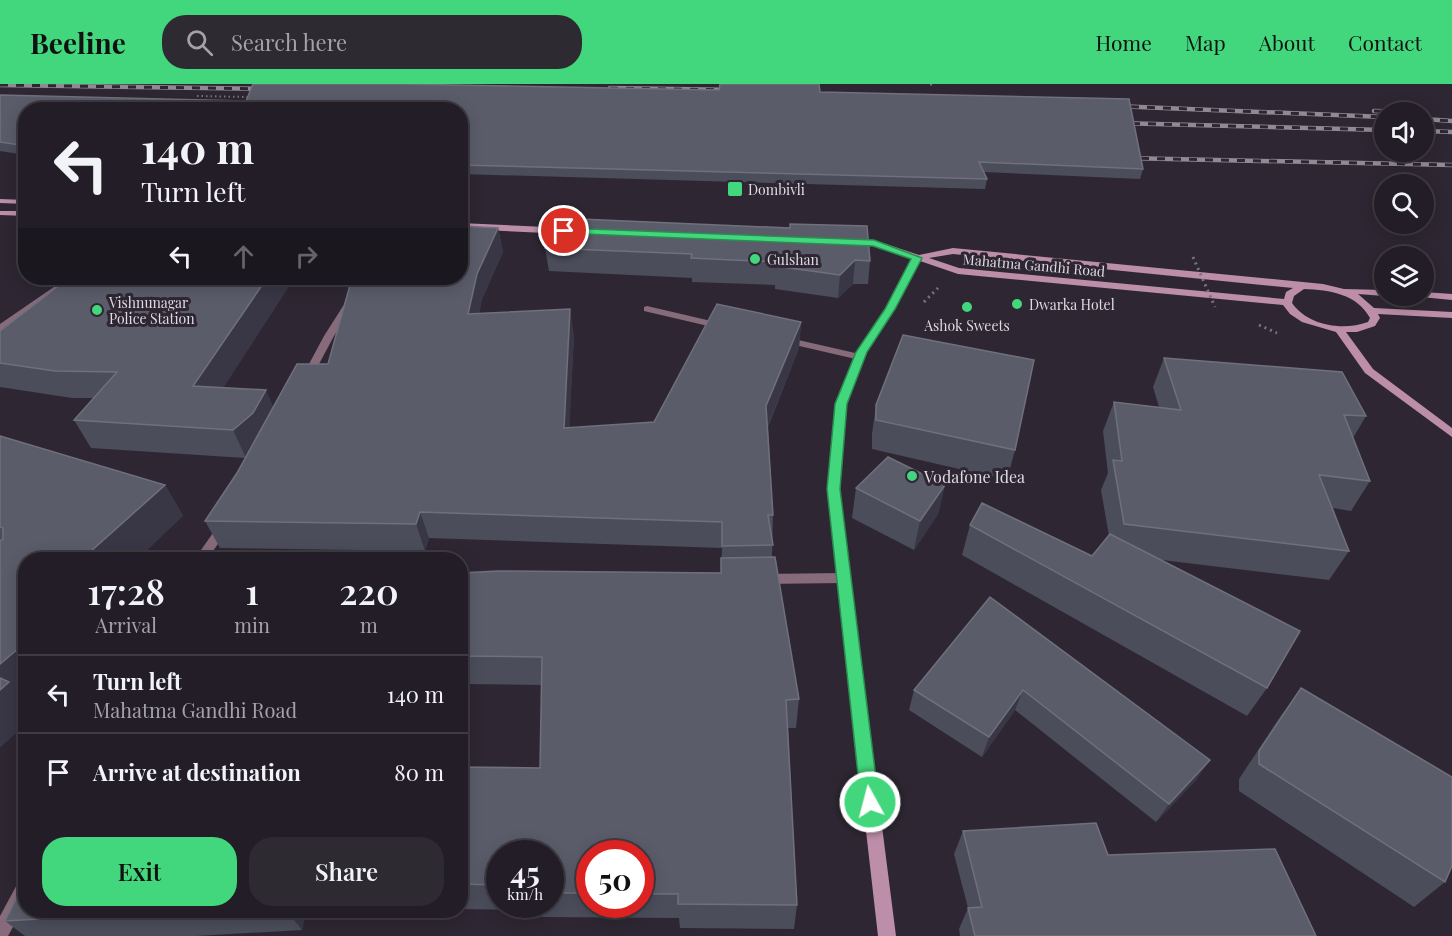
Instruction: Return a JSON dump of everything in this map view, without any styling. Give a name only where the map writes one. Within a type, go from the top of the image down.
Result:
[{"type":"main road","points":[[0,201],[18,202]]},
{"type":"main road","points":[[0,213],[18,214]]},
{"type":"main road","points":[[468,226],[576,231]]},
{"type":"main road","name":"Mahatma Gandhi Road","points":[[850,242],[874,243],[957,272],[1286,302]]},
{"type":"main road","points":[[887,936],[833,489],[841,404],[860,357],[890,309],[917,258],[953,251],[1340,291],[1374,293]]},
{"type":"main road","points":[[1302,286],[1292,290],[1287,295],[1286,302],[1298,316],[1310,323],[1340,331],[1365,329],[1372,324],[1375,318],[1372,311],[1354,296],[1340,291]]},
{"type":"main road","points":[[1434,296],[1452,297]]},
{"type":"main road","points":[[1372,311],[1452,315]]},
{"type":"main road","points":[[1340,331],[1369,370],[1452,433]]},
{"type":"street","points":[[0,328],[62,285]]},
{"type":"street","points":[[302,387],[329,336],[362,285]]},
{"type":"street","points":[[647,309],[736,329]]},
{"type":"street","points":[[770,337],[860,357]]},
{"type":"street","points":[[205,552],[230,516]]},
{"type":"street","points":[[747,580],[843,578]]},
{"type":"street","points":[[0,934],[18,900]]},
{"type":"path","points":[[197,96],[247,97]]},
{"type":"path","points":[[1193,257],[1215,307]]},
{"type":"building","points":[[253,84],[402,84],[719,90],[720,84],[819,84],[820,92],[1129,99],[1143,169],[979,162],[987,179],[468,165],[468,102],[18,102],[18,145],[0,142],[0,95],[246,101]]},
{"type":"building","points":[[557,218],[790,228],[790,224],[867,226],[870,261],[855,260],[840,275],[776,266],[776,262],[691,258],[692,254],[545,248]]},
{"type":"building","points":[[468,226],[498,228],[477,274],[468,314],[570,309],[564,428],[654,422],[717,304],[801,322],[766,406],[773,515],[768,515],[773,545],[722,546],[722,522],[420,512],[416,524],[205,521],[237,473],[297,364],[328,364],[350,285],[468,285]]},
{"type":"building","points":[[60,285],[262,285],[193,386],[266,390],[253,413],[233,430],[74,420],[117,372],[55,371],[0,363],[0,331]]},
{"type":"building","points":[[903,335],[1034,360],[1015,450],[876,420],[876,405]]},
{"type":"building","points":[[1164,358],[1342,372],[1366,416],[1344,415],[1370,481],[1319,475],[1349,551],[1124,524],[1113,460],[1122,461],[1114,402],[1181,410]]},
{"type":"building","points":[[0,436],[165,485],[90,552],[18,552],[18,649],[0,664],[0,541],[3,539],[3,528],[0,527]]},
{"type":"building","points":[[888,457],[945,485],[920,521],[856,488]]},
{"type":"building","points":[[982,503],[1092,556],[1110,534],[1300,631],[1267,688],[970,525]]},
{"type":"building","points":[[775,557],[799,699],[786,700],[797,905],[678,904],[678,894],[654,894],[654,840],[576,840],[576,893],[564,893],[564,840],[486,840],[486,885],[468,884],[468,767],[540,768],[542,657],[468,656],[468,573],[721,573],[721,558]]},
{"type":"building","points":[[990,597],[1210,760],[1169,804],[1023,690],[989,737],[914,690]]},
{"type":"building","points":[[0,678],[9,682],[0,690]]},
{"type":"building","points":[[1301,688],[1452,777],[1452,866],[1445,882],[1259,764],[1259,751]]},
{"type":"building","points":[[1096,823],[1108,855],[1275,849],[1316,936],[975,936],[968,908],[982,907],[963,831]]},
{"type":"building","points":[[18,895],[18,918],[58,918],[5,921]]},
{"type":"railway","points":[[0,85],[269,89]]},
{"type":"railway","points":[[610,88],[736,90]]},
{"type":"railway","points":[[1115,106],[1374,117]]},
{"type":"railway","points":[[1434,120],[1452,121]]},
{"type":"railway","points":[[1116,123],[1374,130]]},
{"type":"railway","points":[[1434,131],[1452,132]]},
{"type":"railway","points":[[1125,158],[1452,165]]},
{"type":"place","name":"Dombivli","points":[[735,189]]},
{"type":"place","name":"Gulshan","points":[[755,259]]},
{"type":"place","name":"Dwarka Hotel","points":[[1017,304]]},
{"type":"place","name":"Ashok Sweets","points":[[967,307]]},
{"type":"place","name":"Vishnunagar Police Station","points":[[97,310]]},
{"type":"place","name":"Vodafone Idea","points":[[912,476]]},
{"type":"route","points":[[564,231],[874,243],[917,258],[890,309],[862,352],[841,404],[833,489],[870,802]]}]
